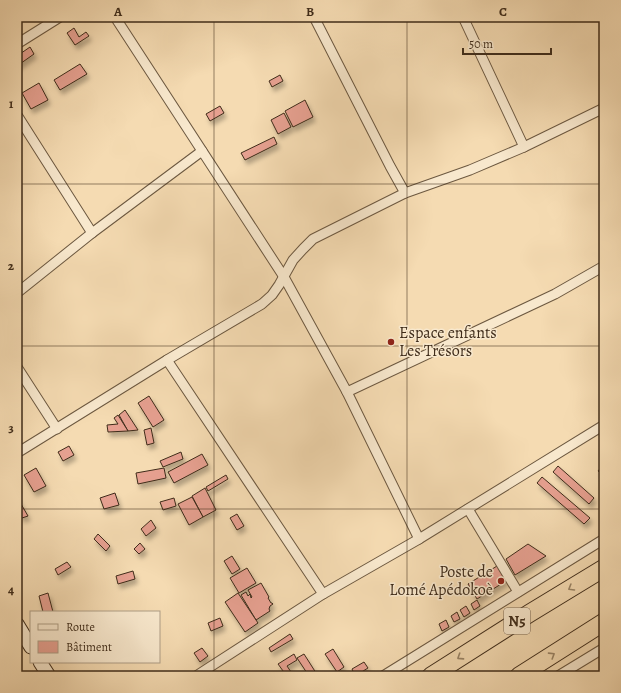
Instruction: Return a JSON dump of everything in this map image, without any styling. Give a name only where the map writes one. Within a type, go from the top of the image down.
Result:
[{"type":"highway","name":"N5","points":[[431,676],[530,612],[604,568]]},
{"type":"highway","points":[[519,676],[604,622]]},
{"type":"street","points":[[17,44],[60,17]]},
{"type":"street","points":[[116,17],[284,277],[347,392],[419,539]]},
{"type":"street","points":[[314,17],[405,193]]},
{"type":"street","points":[[463,17],[524,147]]},
{"type":"street","points":[[17,454],[167,360],[262,304],[272,295],[293,260],[313,239],[405,193],[470,170],[524,147],[604,108]]},
{"type":"street","points":[[17,115],[92,233]]},
{"type":"street","points":[[17,293],[92,233],[202,151]]},
{"type":"street","points":[[347,392],[555,294],[604,266]]},
{"type":"street","points":[[167,360],[323,594]]},
{"type":"street","points":[[17,367],[57,429]]},
{"type":"street","points":[[196,676],[323,594],[419,539],[604,425]]},
{"type":"street","points":[[468,509],[518,592]]},
{"type":"street","points":[[383,676],[604,539]]},
{"type":"street","points":[[17,624],[30,644]]},
{"type":"street","points":[[558,676],[604,648]]},
{"type":"street","points":[[41,663],[49,676]]},
{"type":"building","points":[[74,28],[79,37],[86,32],[89,36],[75,45],[67,33]]},
{"type":"building","points":[[30,47],[34,54],[17,66],[17,56]]},
{"type":"building","points":[[80,64],[87,74],[60,90],[54,80]]},
{"type":"building","points":[[280,75],[283,81],[272,87],[269,81]]},
{"type":"building","points":[[39,83],[48,100],[31,109],[22,93]]},
{"type":"building","points":[[305,100],[313,117],[293,127],[285,111]]},
{"type":"building","points":[[220,106],[224,113],[210,121],[206,114]]},
{"type":"building","points":[[284,113],[291,127],[278,134],[271,120]]},
{"type":"building","points":[[274,137],[277,144],[245,160],[241,153]]},
{"type":"building","points":[[149,396],[164,420],[153,427],[138,403]]},
{"type":"building","points":[[125,410],[138,430],[128,431],[119,415]]},
{"type":"building","points":[[118,415],[128,431],[108,432],[107,425],[118,424],[114,418]]},
{"type":"building","points":[[151,428],[154,443],[147,445],[144,430]]},
{"type":"building","points":[[69,446],[74,455],[63,461],[58,452]]},
{"type":"building","points":[[181,452],[183,459],[163,467],[160,461]]},
{"type":"building","points":[[202,454],[208,465],[174,483],[168,472]]},
{"type":"building","points":[[604,464],[604,476],[598,471]]},
{"type":"building","points":[[558,466],[594,498],[589,504],[553,472]]},
{"type":"building","points":[[36,468],[46,486],[34,492],[24,475]]},
{"type":"building","points":[[164,468],[166,478],[138,484],[136,473]]},
{"type":"building","points":[[226,475],[228,479],[208,491],[206,487]]},
{"type":"building","points":[[542,477],[590,518],[584,524],[537,483]]},
{"type":"building","points":[[205,488],[216,510],[203,517],[192,496]]},
{"type":"building","points":[[115,493],[119,505],[104,509],[100,498]]},
{"type":"building","points":[[17,497],[28,516],[22,518],[17,509]]},
{"type":"building","points":[[192,497],[203,517],[189,525],[178,504]]},
{"type":"building","points":[[174,498],[176,506],[163,510],[160,502]]},
{"type":"building","points":[[237,514],[244,526],[237,530],[230,518]]},
{"type":"building","points":[[151,520],[156,528],[146,536],[141,529]]},
{"type":"building","points":[[98,534],[110,546],[106,551],[94,539]]},
{"type":"building","points":[[140,543],[145,549],[139,554],[134,549]]},
{"type":"building","points":[[528,544],[546,556],[515,575],[506,559]]},
{"type":"building","points":[[232,556],[240,569],[232,574],[224,561]]},
{"type":"building","points":[[67,562],[71,567],[58,575],[55,569]]},
{"type":"building","points":[[497,566],[506,581],[477,599],[468,584]]},
{"type":"building","points":[[247,568],[256,583],[239,593],[230,578]]},
{"type":"building","points":[[133,571],[135,579],[118,584],[116,576]]},
{"type":"building","points":[[261,583],[269,597],[268,598],[273,604],[270,606],[270,611],[256,620],[241,595],[246,592],[248,596],[250,594],[251,598],[252,597],[248,590]]},
{"type":"building","points":[[48,593],[53,611],[43,611],[39,596]]},
{"type":"building","points":[[238,593],[258,623],[245,632],[225,602]]},
{"type":"building","points":[[477,600],[480,606],[474,610],[471,604]]},
{"type":"building","points":[[466,606],[470,613],[464,617],[460,610]]},
{"type":"building","points":[[457,612],[460,619],[454,622],[451,616]]},
{"type":"building","points":[[220,618],[223,626],[211,631],[208,623]]},
{"type":"building","points":[[446,620],[449,627],[442,631],[439,624]]},
{"type":"building","points":[[290,634],[293,639],[271,652],[269,648]]},
{"type":"building","points":[[202,648],[208,656],[200,662],[194,653]]},
{"type":"building","points":[[333,649],[344,667],[337,672],[325,654]]},
{"type":"building","points":[[294,654],[297,660],[287,666],[291,672],[286,675],[278,664]]},
{"type":"building","points":[[304,654],[318,676],[309,676],[297,658]]},
{"type":"building","points":[[364,662],[368,668],[355,676],[352,669]]},
{"type":"place","name":"Espace enfants Les Trésors","points":[[391,342]]},
{"type":"place","name":"Poste de Lomé Apédokoè","points":[[501,581]]}]
